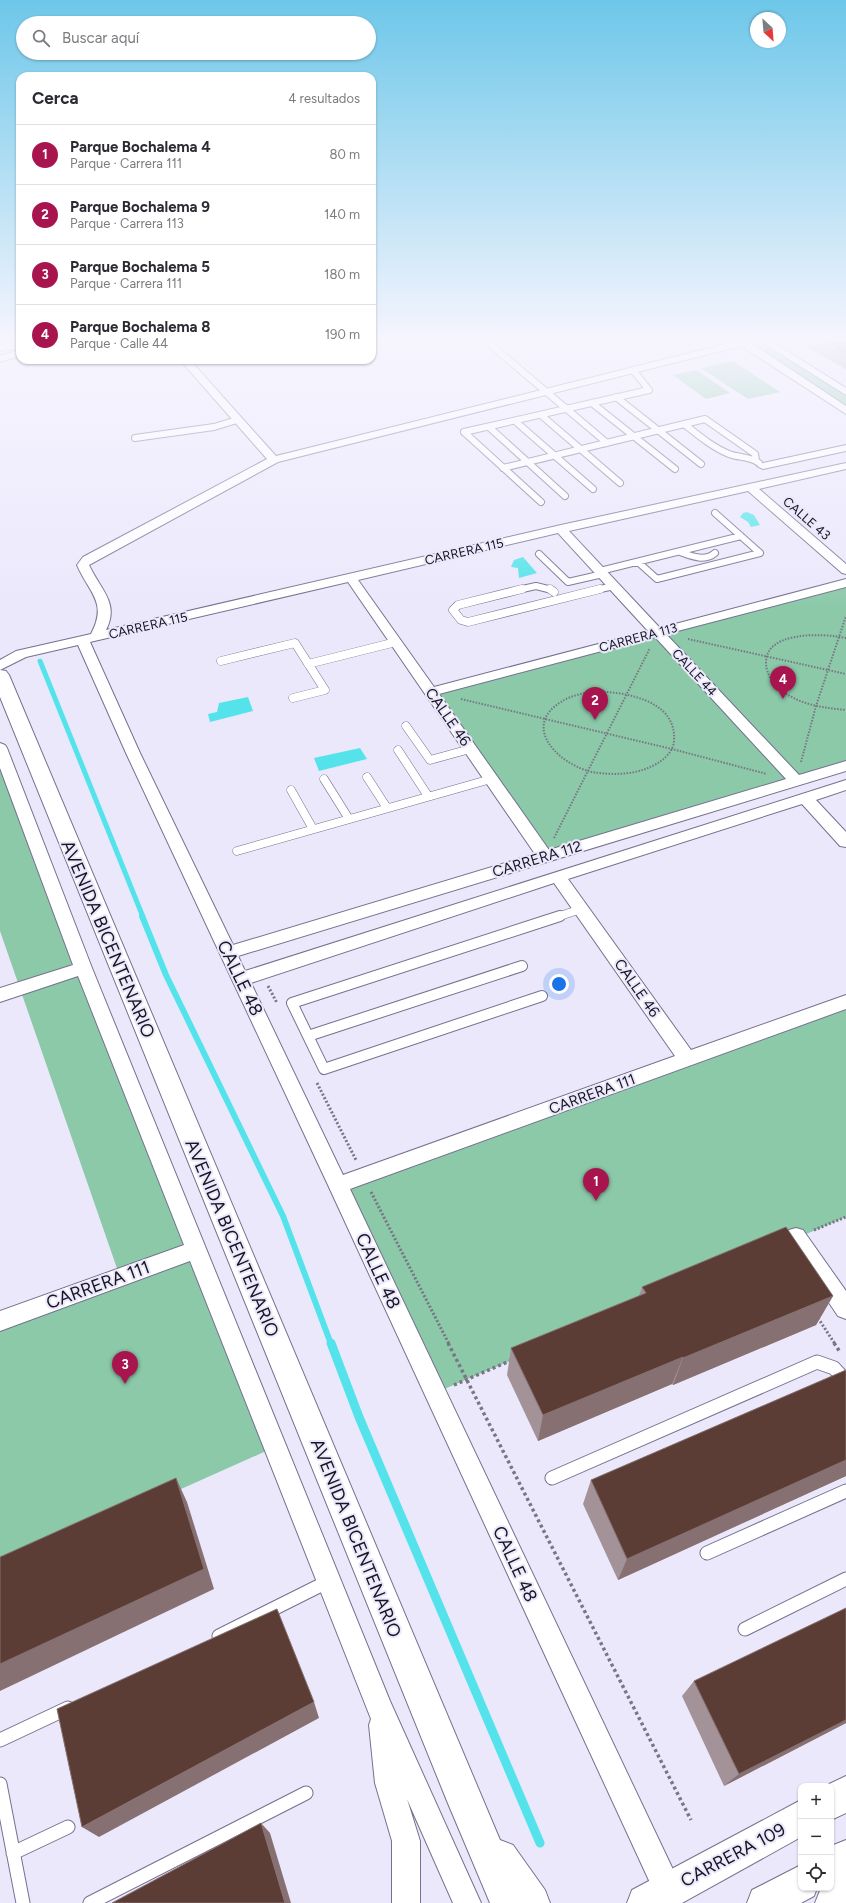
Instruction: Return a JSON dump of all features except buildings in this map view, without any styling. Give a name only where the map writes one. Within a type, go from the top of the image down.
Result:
[{"type":"main road","name":"AVENIDA BICENTENARIO","points":[[0,675],[465,1801],[509,1903]]},
{"type":"main road","points":[[834,1800],[846,1794]]},
{"type":"main road","name":"AVENIDA BICENTENARIO","points":[[465,1801],[506,1869],[532,1903]]},
{"type":"main road","name":"CARRERA 109","points":[[660,1899],[799,1819]]},
{"type":"main road","points":[[834,1864],[846,1858]]},
{"type":"main road","points":[[832,1903],[846,1876]]},
{"type":"main road","points":[[765,1903],[798,1885]]},
{"type":"street","points":[[246,430],[274,460]]},
{"type":"street","points":[[89,638],[105,617],[103,602],[83,566],[87,560],[274,460],[395,430]]},
{"type":"street","points":[[760,463],[846,448]]},
{"type":"street","name":"CARRERA 115","points":[[0,666],[21,654],[561,529],[846,466]]},
{"type":"street","name":"CALLE 43","points":[[750,487],[846,570]]},
{"type":"street","name":"CALLE 44","points":[[561,529],[796,781]]},
{"type":"street","name":"CALLE 46","points":[[351,578],[545,857]]},
{"type":"street","name":"CARRERA 113","points":[[430,692],[846,583]]},
{"type":"street","name":"CALLE 48","points":[[89,638],[228,953],[338,1185],[660,1899]]},
{"type":"street","points":[[0,748],[83,968],[380,1709],[468,1903]]},
{"type":"street","name":"CARRERA 112","points":[[228,953],[846,766]]},
{"type":"street","name":"CARRERA 112","points":[[241,979],[558,876],[846,786]]},
{"type":"street","points":[[805,798],[846,842]]},
{"type":"street","name":"CALLE 46","points":[[558,876],[688,1060]]},
{"type":"street","points":[[0,995],[83,968]]},
{"type":"street","name":"CARRERA 111","points":[[338,1185],[846,1002]]},
{"type":"street","points":[[804,1234],[846,1309]]},
{"type":"street","name":"CARRERA 111","points":[[0,1321],[196,1250]]},
{"type":"street","points":[[380,1709],[388,1783],[406,1841],[408,1890],[406,1903]]},
{"type":"lane","points":[[135,438],[194,430]]},
{"type":"lane","points":[[475,430],[464,432],[541,502]]},
{"type":"lane","points":[[492,430],[565,496]]},
{"type":"lane","points":[[525,430],[593,489]]},
{"type":"lane","points":[[558,430],[620,483]]},
{"type":"lane","points":[[591,430],[607,443]]},
{"type":"lane","points":[[625,430],[675,469]]},
{"type":"lane","points":[[503,468],[658,430],[701,464]]},
{"type":"lane","points":[[692,430],[718,449],[732,455],[744,456],[760,463]]},
{"type":"lane","points":[[720,430],[755,454],[760,463]]},
{"type":"lane","points":[[638,562],[657,579],[760,553],[715,513]]},
{"type":"lane","points":[[539,554],[564,580],[568,582],[638,562],[741,536]]},
{"type":"lane","points":[[680,552],[703,558],[709,557],[715,553]]},
{"type":"lane","points":[[554,592],[548,588],[536,586],[458,605],[453,610],[461,620],[468,622],[614,586]]},
{"type":"lane","points":[[308,664],[396,642]]},
{"type":"lane","points":[[221,661],[295,643],[324,690],[293,698]]},
{"type":"lane","points":[[406,726],[430,760],[470,748]]},
{"type":"lane","points":[[398,750],[428,796]]},
{"type":"lane","points":[[367,777],[387,808]]},
{"type":"lane","points":[[236,851],[491,778]]},
{"type":"lane","points":[[324,779],[349,819]]},
{"type":"lane","points":[[291,790],[313,829]]},
{"type":"lane","points":[[542,996],[324,1069],[292,1003],[581,909]]},
{"type":"lane","points":[[308,1036],[522,966]]},
{"type":"lane","points":[[552,1478],[817,1362],[829,1364],[841,1374],[846,1381]]},
{"type":"lane","points":[[707,1553],[846,1491]]},
{"type":"lane","points":[[745,1629],[846,1579]]},
{"type":"lane","points":[[209,1641],[329,1581]]},
{"type":"lane","points":[[0,1740],[79,1702]]},
{"type":"lane","points":[[0,1784],[23,1903]]},
{"type":"lane","points":[[90,1903],[306,1793]]},
{"type":"lane","points":[[13,1853],[68,1827]]},
{"type":"path","points":[[430,692],[672,749],[796,781],[816,706],[846,616]]},
{"type":"path","points":[[545,857],[586,771],[658,632],[846,674]]},
{"type":"path","points":[[846,638],[839,636],[808,634],[793,637],[772,648],[767,657],[767,671],[776,685],[793,698],[816,706],[846,710]]},
{"type":"path","points":[[598,691],[626,693],[652,704],[670,720],[674,729],[675,739],[672,749],[659,762],[639,772],[604,774],[586,771],[565,761],[550,748],[544,738],[542,728],[544,718],[551,708],[562,700],[576,694],[598,691]]},
{"type":"path","points":[[364,1176],[691,1820]]},
{"type":"path","points":[[804,1234],[846,1217]]},
{"type":"path","points":[[467,1379],[517,1358]]},
{"type":"green space","points":[[846,583],[846,766],[545,857],[430,692]]},
{"type":"green space","points":[[0,748],[275,1447],[0,1570],[0,1321],[120,1277],[0,931]]},
{"type":"green space","points":[[846,1002],[846,1217],[435,1393],[338,1185]]},
{"type":"water","points":[[747,512],[754,515],[760,525],[751,527],[748,522],[740,517],[743,513]]},
{"type":"water","points":[[523,557],[537,573],[519,578],[518,568],[511,567],[514,560]]},
{"type":"water","points":[[248,697],[253,711],[210,722],[208,714],[217,712],[219,703]]},
{"type":"water","points":[[360,748],[367,759],[319,771],[314,758]]},
{"type":"waterway","points":[[40,661],[143,917]]},
{"type":"waterway","points":[[142,916],[166,975],[283,1216],[331,1344]]},
{"type":"waterway","points":[[331,1343],[359,1417],[540,1843]]},
{"type":"place","name":"Parque Bochalema 8","points":[[783,699]]},
{"type":"place","name":"Parque Bochalema 9","points":[[595,720]]},
{"type":"place","name":"Parque Bochalema 4","points":[[596,1201]]},
{"type":"place","name":"Parque Bochalema 5","points":[[125,1384]]}]
